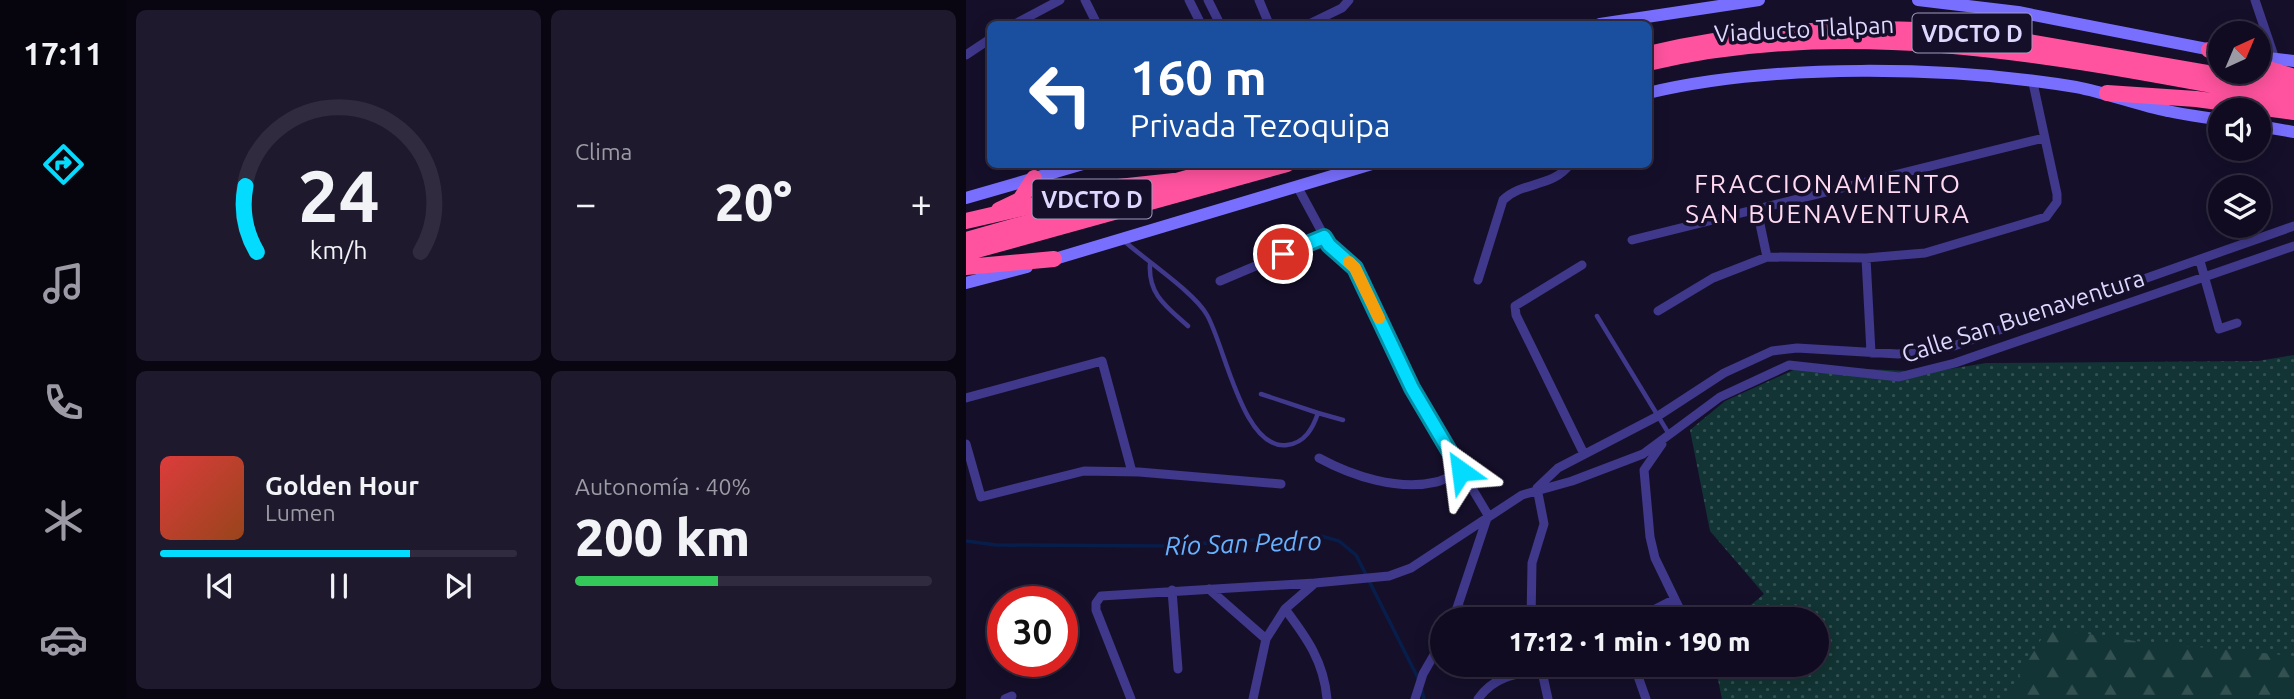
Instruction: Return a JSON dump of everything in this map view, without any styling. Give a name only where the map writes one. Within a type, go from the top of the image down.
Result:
[{"type":"highway","points":[[1652,50],[1740,37],[1806,31],[1925,29],[1991,35],[2294,87]]},
{"type":"highway","name":"Viaducto Tlalpan","points":[[1652,64],[1724,54],[1822,46],[1888,46],[1987,53],[2294,102]]},
{"type":"highway","points":[[2272,70],[2294,77]]},
{"type":"highway","points":[[2107,93],[2196,99],[2294,112]]},
{"type":"highway","name":"VDCTO D","points":[[966,238],[1204,168]]},
{"type":"highway","points":[[966,238],[1222,168]]},
{"type":"highway","points":[[966,251],[1253,168]]},
{"type":"highway","name":"VDCTO D","points":[[966,251],[1272,168]]},
{"type":"highway","points":[[966,222],[1020,200],[1034,178]]},
{"type":"highway","points":[[966,222],[1109,188],[1174,181]]},
{"type":"highway","points":[[966,267],[1054,259]]},
{"type":"main road","name":"Viaducto Tlalpan","points":[[1616,21],[1721,2],[1759,0]]},
{"type":"main road","name":"Viaducto Tlalpan","points":[[1917,0],[2018,12],[2208,50]]},
{"type":"main road","points":[[2274,58],[2294,61]]},
{"type":"main road","name":"Viaducto Tlalpan","points":[[1652,92],[1800,72],[1972,77],[2107,93],[2167,111],[2208,118]]},
{"type":"main road","points":[[2271,128],[2294,132]]},
{"type":"main road","points":[[966,198],[1069,168]]},
{"type":"main road","points":[[966,283],[1123,240],[1358,168]]},
{"type":"street","points":[[1021,21],[1060,0]]},
{"type":"street","points":[[1085,0],[1096,21]]},
{"type":"street","points":[[1189,0],[1200,21]]},
{"type":"street","points":[[1208,0],[1218,21]]},
{"type":"street","points":[[1259,0],[1268,21]]},
{"type":"street","points":[[1315,21],[1342,8],[1349,0]]},
{"type":"street","points":[[2255,0],[2274,58]]},
{"type":"street","points":[[966,55],[987,41]]},
{"type":"street","points":[[1658,311],[1713,278],[1767,257],[1866,258],[1925,253],[2046,217],[2057,202],[2057,194],[2033,83]]},
{"type":"street","points":[[1632,240],[2044,138]]},
{"type":"street","points":[[1478,281],[1503,200],[1511,192],[1552,181],[1566,168]]},
{"type":"street","points":[[1297,186],[1329,245],[1355,268],[1412,388],[1488,515],[1458,607]]},
{"type":"street","points":[[1757,210],[1767,257]]},
{"type":"street","name":"Calle San Buenaventura","points":[[1537,488],[1558,468],[1658,416],[1724,373],[1772,351],[1797,348],[1898,354],[1951,347],[2294,226]]},
{"type":"street","points":[[1220,281],[1324,237]]},
{"type":"street","name":"Calle San Buenaventura","points":[[1315,583],[1389,576],[1411,568],[1522,495],[1632,459],[1720,397],[1789,365],[1899,377],[1955,363],[2294,246]]},
{"type":"street","name":"Calle San Buenaventura","points":[[1866,258],[1871,353]]},
{"type":"street","points":[[2200,261],[2207,276],[2219,329],[2237,323]]},
{"type":"street","points":[[1582,265],[1515,306],[1516,315],[1584,454]]},
{"type":"street","points":[[966,398],[1102,361],[1132,472]]},
{"type":"street","points":[[1669,435],[1649,461],[1643,481],[1655,558],[1679,607]]},
{"type":"street","points":[[966,444],[981,497],[1084,471],[1132,472],[1281,484]]},
{"type":"street","points":[[1320,458],[1349,474],[1413,484],[1438,482],[1461,471]]},
{"type":"street","points":[[1531,607],[1532,563],[1544,524],[1537,488]]},
{"type":"street","points":[[1131,699],[1096,603],[1108,594],[1315,583]]},
{"type":"street","points":[[1253,699],[1266,639],[1285,609],[1315,583]]},
{"type":"street","points":[[1209,589],[1266,639]]},
{"type":"street","points":[[1172,590],[1178,669]]},
{"type":"street","points":[[1659,607],[1675,599]]},
{"type":"street","points":[[1285,609],[1310,641],[1325,675],[1327,699]]},
{"type":"street","points":[[1415,699],[1430,662]]},
{"type":"street","points":[[1478,699],[1488,685],[1504,677]]},
{"type":"street","points":[[1543,677],[1548,699]]},
{"type":"street","points":[[1638,677],[1646,699]]},
{"type":"lane","points":[[1123,240],[1206,313],[1249,419],[1264,441],[1278,446],[1300,441],[1313,427],[1318,413]]},
{"type":"lane","points":[[1150,264],[1149,280],[1155,295],[1188,326]]},
{"type":"lane","points":[[1597,316],[1669,435]]},
{"type":"lane","points":[[1261,394],[1343,419]]},
{"type":"green space","points":[[2294,355],[2294,699],[1722,699],[1717,677],[1829,677],[1829,607],[1748,607],[1764,594],[1710,531],[1690,430],[1725,401],[1802,366],[1931,372],[1986,363],[2258,361]]},
{"type":"green space","points":[[2048,628],[2142,642],[2294,656],[2294,699],[2005,699]]},
{"type":"waterway","name":"Río San Pedro","points":[[966,541],[996,545],[1162,546],[1321,536],[1339,541],[1356,555],[1419,680]]},
{"type":"waterway","name":"Río San Pedro","points":[[1421,687],[1424,699]]},
{"type":"slow traffic","points":[[1349,262],[1355,268],[1379,318]]},
{"type":"district","name":"FRACCIONAMIENTO SAN BUENAVENTURA","points":[[1828,198]]},
{"type":"route","points":[[1283,254],[1324,237],[1329,245],[1355,268],[1412,388],[1461,471]]}]
